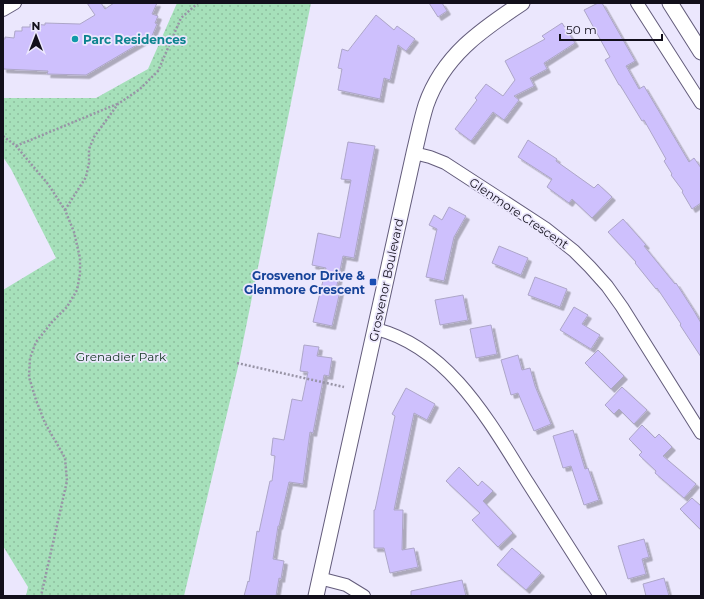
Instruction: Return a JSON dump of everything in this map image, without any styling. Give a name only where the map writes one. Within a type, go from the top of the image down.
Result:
[{"type":"street","points":[[3,10],[15,3]]},
{"type":"street","name":"Grosvenor Boulevard","points":[[316,596],[426,104],[444,70],[455,55],[487,26],[522,3]]},
{"type":"street","points":[[637,3],[701,103]]},
{"type":"street","points":[[670,3],[701,52]]},
{"type":"street","name":"Glenmore Crescent","points":[[414,153],[445,163],[545,228],[574,251],[590,267],[614,297],[701,433]]},
{"type":"street","points":[[376,329],[398,336],[424,353],[456,379],[470,394],[600,596]]},
{"type":"street","points":[[320,578],[346,585],[364,596]]},
{"type":"path","points":[[16,146],[118,104],[140,89],[158,71],[181,18],[198,3]]},
{"type":"path","points":[[65,210],[86,177],[91,143],[118,104]]},
{"type":"path","points":[[3,136],[16,146],[48,184],[65,210],[74,232],[80,258],[80,274],[77,290],[67,307],[52,322],[36,342],[30,358],[29,377],[45,423],[65,458],[67,481],[41,596]]},
{"type":"path","points":[[237,363],[344,387]]},
{"type":"green space","name":"Grenadier Park","points":[[177,3],[311,3],[238,367],[184,596],[26,596],[28,587],[3,546],[3,290],[56,258],[11,169],[3,157],[3,98],[96,98],[148,69]]},
{"type":"building","name":"Parc Residences","points":[[87,3],[101,3],[105,9],[114,3],[157,3],[152,14],[158,16],[155,23],[157,24],[152,36],[86,75],[47,74],[48,71],[3,69],[3,39],[5,39],[5,37],[14,38],[15,31],[22,31],[22,27],[30,27],[30,24],[80,24],[95,15]]},
{"type":"building","points":[[429,3],[442,3],[447,11],[438,17]]},
{"type":"building","points":[[598,3],[602,3],[635,61],[626,66],[639,89],[644,86],[689,162],[694,158],[701,168],[701,203],[692,209],[682,192],[683,191],[671,175],[672,174],[664,161],[666,159],[644,120],[642,121],[605,60],[610,57],[584,10]]},
{"type":"building","points":[[376,15],[394,30],[397,26],[415,39],[406,51],[398,45],[390,80],[384,78],[380,99],[338,90],[342,69],[338,68],[342,49],[348,51]]},
{"type":"building","points":[[562,23],[575,43],[544,63],[547,69],[530,78],[534,86],[514,96],[519,100],[504,120],[493,112],[471,141],[455,129],[477,100],[475,98],[486,84],[503,96],[515,80],[505,61],[545,39],[542,36]]},
{"type":"building","points":[[528,140],[557,159],[556,161],[594,188],[598,184],[612,197],[592,218],[572,199],[569,203],[547,187],[552,179],[518,157]]},
{"type":"building","points":[[348,142],[375,146],[354,258],[343,256],[336,290],[340,291],[332,326],[313,322],[326,268],[312,265],[318,233],[340,238],[351,180],[341,179]]},
{"type":"building","points":[[449,207],[466,216],[454,237],[444,281],[426,277],[437,229],[429,225],[434,215],[442,220]]},
{"type":"building","points":[[623,219],[646,245],[644,246],[675,284],[676,283],[701,323],[701,357],[657,288],[656,289],[635,263],[636,262],[608,232]]},
{"type":"building","points":[[499,246],[528,258],[521,275],[492,263]]},
{"type":"building","points":[[535,277],[567,289],[560,307],[528,295]]},
{"type":"building","points":[[463,295],[468,320],[440,325],[435,300]]},
{"type":"building","points":[[574,307],[588,315],[582,324],[600,335],[591,349],[560,330]]},
{"type":"building","points":[[491,325],[497,354],[476,358],[470,329]]},
{"type":"building","points":[[304,345],[319,347],[317,356],[332,358],[329,376],[324,375],[313,433],[310,432],[303,484],[289,482],[278,526],[273,559],[284,561],[281,579],[279,578],[276,596],[244,596],[248,581],[249,582],[257,531],[259,532],[270,481],[272,481],[275,456],[271,455],[273,438],[284,440],[292,399],[302,401],[308,372],[300,371]]},
{"type":"building","points":[[598,350],[624,376],[611,389],[585,363]]},
{"type":"building","points":[[518,355],[522,370],[530,368],[535,386],[551,424],[534,431],[518,393],[511,395],[501,360]]},
{"type":"building","points":[[622,387],[647,410],[634,424],[619,409],[614,414],[605,405]]},
{"type":"building","points":[[406,388],[435,404],[427,420],[414,413],[394,510],[403,510],[402,550],[414,548],[418,567],[390,573],[384,548],[374,548],[374,510],[395,416],[392,414]]},
{"type":"building","points":[[642,425],[655,438],[659,434],[672,447],[663,456],[696,484],[684,498],[655,473],[656,471],[639,455],[642,452],[629,439]]},
{"type":"building","points":[[573,430],[585,469],[588,468],[599,500],[584,505],[571,466],[563,468],[553,436]]},
{"type":"building","points":[[459,467],[478,486],[482,481],[493,491],[483,501],[513,533],[498,547],[472,520],[480,513],[446,481]]},
{"type":"building","points":[[692,498],[701,506],[701,530],[680,509]]},
{"type":"building","points":[[644,539],[649,557],[642,559],[646,574],[628,579],[618,546]]},
{"type":"building","points":[[512,548],[541,573],[526,590],[497,565]]},
{"type":"building","points":[[664,578],[669,596],[646,596],[643,584]]},
{"type":"building","points":[[462,580],[466,596],[411,596],[411,591]]},
{"type":"place","name":"Parc Residences","points":[[75,39]]},
{"type":"place","name":"Grosvenor Drive & Glenmore Crescent","points":[[373,282]]}]
